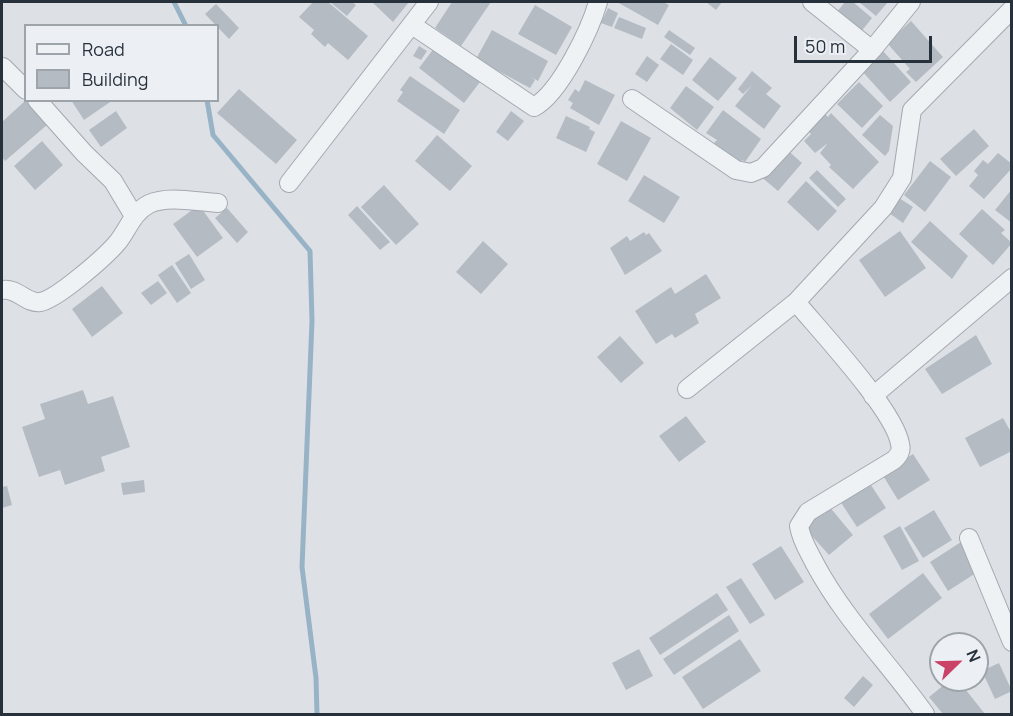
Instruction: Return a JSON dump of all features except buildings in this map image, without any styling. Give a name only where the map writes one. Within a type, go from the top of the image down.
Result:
[{"type":"street","points":[[289,183],[429,2]]},
{"type":"street","points":[[412,25],[534,107],[544,101],[590,30],[598,2]]},
{"type":"street","points":[[812,2],[872,50]]},
{"type":"street","points":[[632,99],[736,170],[751,173],[763,168],[872,50],[911,2]]},
{"type":"street","points":[[687,389],[796,302],[895,192],[902,178],[912,110],[1011,9]]},
{"type":"street","points":[[3,67],[24,88]]},
{"type":"street","points":[[39,102],[84,153],[113,181],[134,216]]},
{"type":"street","points":[[4,287],[32,302],[40,302],[53,297],[102,259],[118,242],[134,216],[149,204],[166,200],[218,203]]},
{"type":"street","points":[[873,396],[1011,278]]},
{"type":"street","points":[[796,302],[887,415],[901,446],[899,455],[808,512],[799,526],[800,536],[827,586],[851,621],[925,714]]},
{"type":"street","points":[[969,538],[1011,642]]},
{"type":"waterway","points":[[174,2],[185,24]]},
{"type":"waterway","points":[[207,102],[213,135],[310,251],[312,321],[302,567],[316,678],[317,714]]}]
